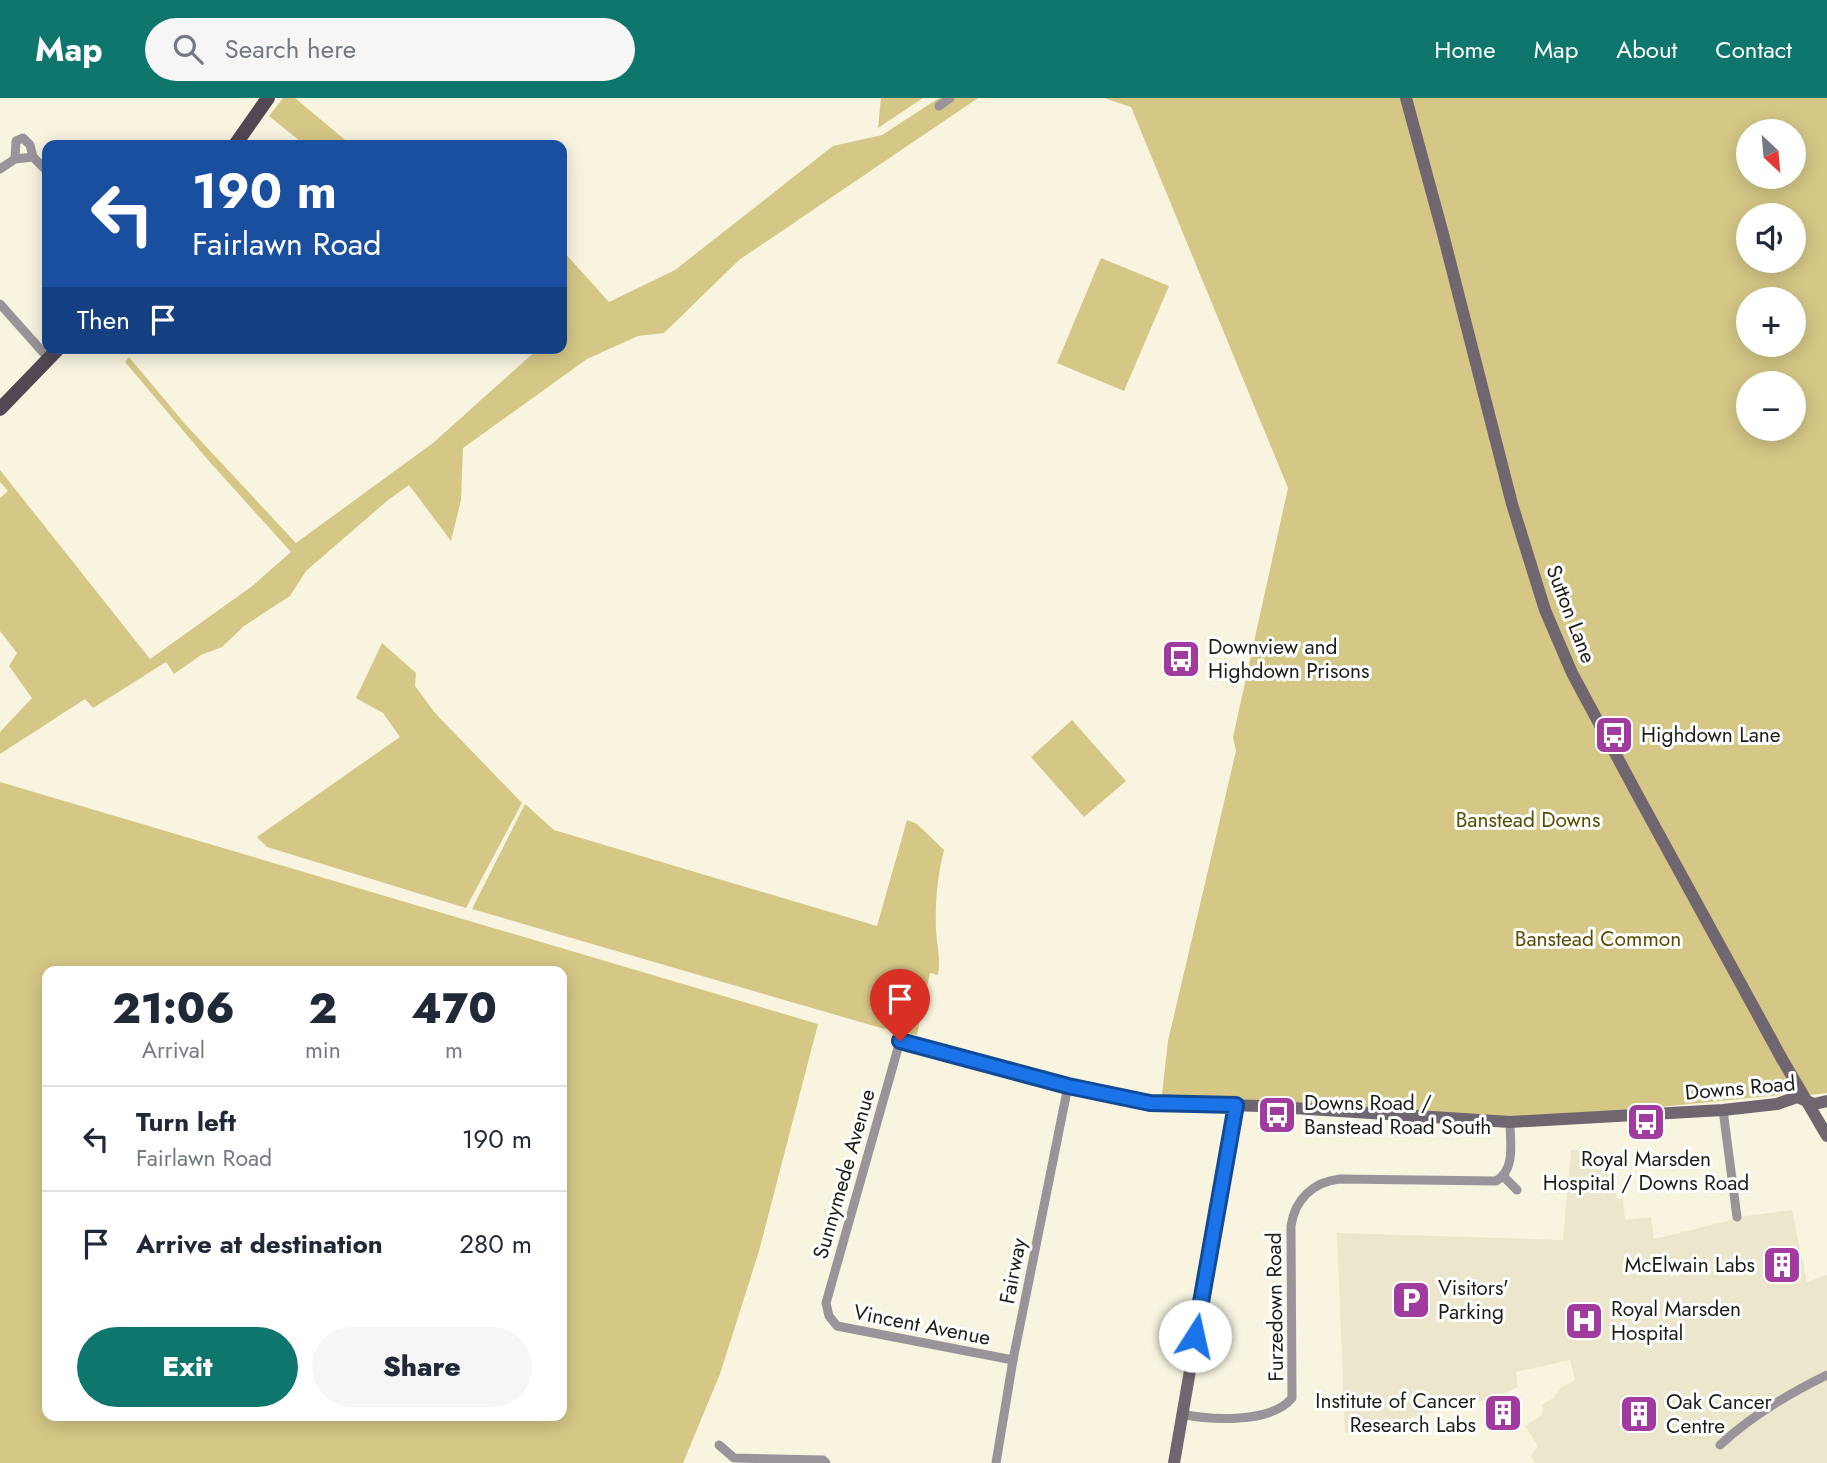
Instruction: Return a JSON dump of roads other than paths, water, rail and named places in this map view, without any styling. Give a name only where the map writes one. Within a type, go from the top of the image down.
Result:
[{"type":"main road","points":[[239,140],[268,98]]},
{"type":"main road","points":[[0,410],[53,354]]},
{"type":"street","points":[[939,106],[950,98]]},
{"type":"street","name":"Sutton Lane","points":[[1406,98],[1461,300],[1512,504],[1545,610],[1572,673],[1630,782],[1827,1136]]},
{"type":"street","points":[[15,159],[16,141],[23,138],[30,145],[33,157],[42,167]]},
{"type":"street","points":[[0,169],[15,159],[33,157]]},
{"type":"street","points":[[0,304],[42,342]]},
{"type":"street","name":"Downs Road","points":[[900,1041],[1068,1086],[1150,1103],[1236,1105],[1510,1122],[1723,1110],[1777,1104],[1797,1097],[1814,1104],[1827,1101]]},
{"type":"street","name":"Sunnymede Avenue","points":[[829,1316],[825,1303],[900,1041]]},
{"type":"street","name":"Fairway","points":[[996,1463],[1013,1360],[1068,1086]]},
{"type":"street","points":[[1174,1463],[1236,1105]]},
{"type":"street","points":[[1723,1110],[1737,1217]]},
{"type":"street","points":[[1510,1122],[1510,1165],[1503,1176],[1517,1190]]},
{"type":"street","name":"Furzedown Road","points":[[1181,1414],[1238,1419],[1283,1406],[1292,1398],[1291,1226],[1298,1203],[1314,1187],[1326,1181],[1340,1180],[1484,1182],[1496,1181],[1503,1176]]},
{"type":"street","name":"Vincent Avenue","points":[[829,1316],[837,1326],[1013,1360]]},
{"type":"street","points":[[1720,1445],[1777,1401],[1827,1375]]},
{"type":"street","points":[[719,1445],[734,1458],[823,1460],[826,1463]]},
{"type":"place","name":"Downview and Highdown Prisons","points":[[1181,659]]},
{"type":"place","name":"Highdown Lane","points":[[1614,735]]},
{"type":"place","name":"Downs Road / Banstead Road South","points":[[1277,1115]]},
{"type":"place","name":"Royal Marsden Hospital / Downs Road","points":[[1646,1122]]},
{"type":"place","name":"McElwain Labs","points":[[1782,1265]]},
{"type":"place","name":"Visitors' Parking","points":[[1411,1300]]},
{"type":"place","name":"Royal Marsden Hospital","points":[[1584,1321]]},
{"type":"place","name":"Institute of Cancer Research Labs","points":[[1503,1413]]},
{"type":"place","name":"Oak Cancer Centre","points":[[1639,1414]]},
{"type":"park label","name":"Banstead Downs","points":[[1528,820]]},
{"type":"park label","name":"Banstead Common","points":[[1598,939]]}]
